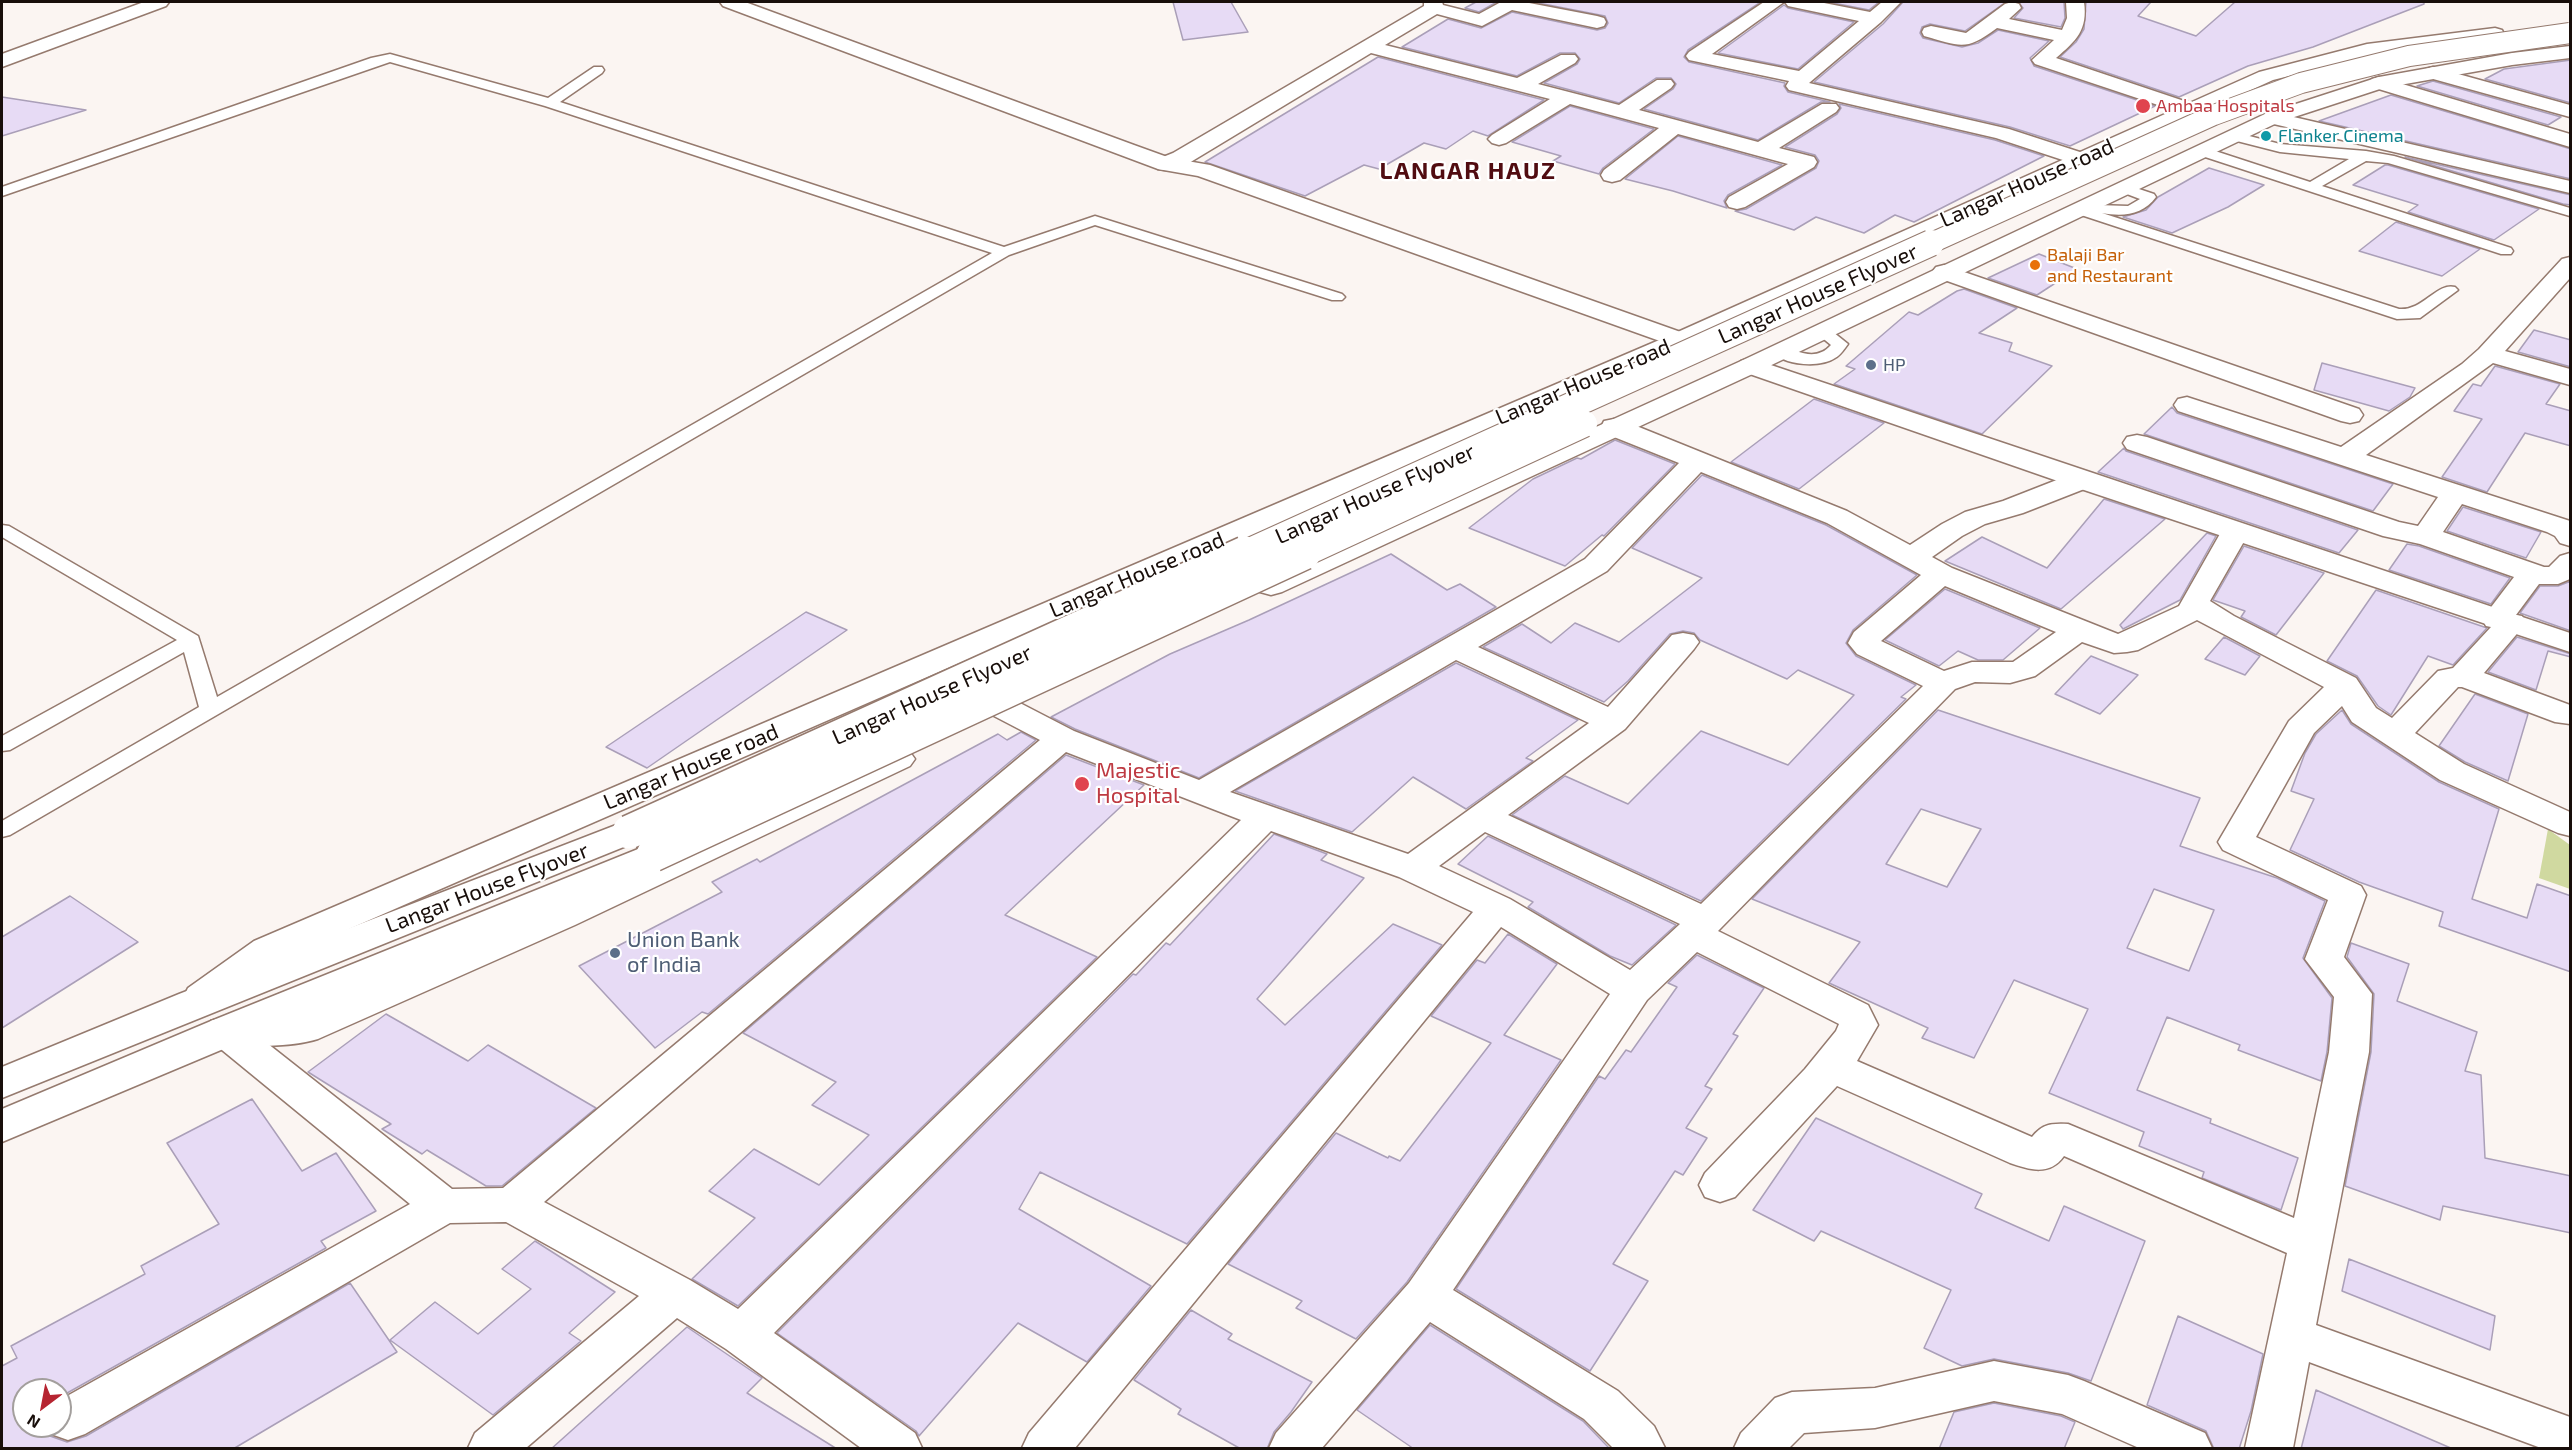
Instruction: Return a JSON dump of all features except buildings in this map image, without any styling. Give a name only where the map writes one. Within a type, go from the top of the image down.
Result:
[{"type":"main road","points":[[2,61],[160,2]]},
{"type":"main road","points":[[729,2],[1680,340]]},
{"type":"main road","points":[[769,2],[1173,161]]},
{"type":"main road","points":[[1775,2],[1696,56],[1803,78]]},
{"type":"main road","points":[[1794,2],[1874,18]]},
{"type":"main road","points":[[1892,2],[1796,86],[2002,133],[2078,159]]},
{"type":"main road","points":[[2075,2],[2076,18],[2069,37],[2042,60],[2189,109]]},
{"type":"main road","points":[[1173,161],[1370,47],[1434,5],[1482,20],[1511,3],[1597,22]]},
{"type":"main road","points":[[1931,32],[1970,39],[2012,8]]},
{"type":"main road","points":[[1994,22],[2069,37]]},
{"type":"main road","name":"Langar House road","points":[[193,1004],[267,950],[1527,407],[2266,76],[2367,50],[2571,25]]},
{"type":"main road","name":"Langar House Flyover","points":[[193,1004],[641,844],[2214,116],[2312,79],[2373,63],[2439,50],[2571,33]]},
{"type":"main road","points":[[1370,47],[1567,97],[1806,162],[1737,202]]},
{"type":"main road","name":"Langar House Flyover","points":[[2,1126],[225,1031],[2236,123],[2332,86],[2391,70],[2521,48],[2566,52]]},
{"type":"main road","name":"Langar House road","points":[[225,1031],[304,1029],[562,916],[1750,366],[2082,207],[2279,116],[2379,83],[2512,59],[2566,52]]},
{"type":"main road","points":[[1520,86],[1568,59]]},
{"type":"main road","points":[[2433,73],[2571,111]]},
{"type":"main road","points":[[2379,83],[2571,141]]},
{"type":"main road","points":[[1622,112],[1664,84]]},
{"type":"main road","points":[[2225,93],[2279,116],[2571,187]]},
{"type":"main road","points":[[1499,139],[1567,97]]},
{"type":"main road","points":[[1761,150],[1829,108]]},
{"type":"main road","points":[[1612,175],[1674,127]]},
{"type":"main road","points":[[1859,259],[1934,277],[2350,414]]},
{"type":"main road","points":[[2344,457],[2471,369],[2488,354],[2571,264]]},
{"type":"main road","points":[[2488,354],[2571,377]]},
{"type":"main road","points":[[1750,366],[2082,480],[2571,643]]},
{"type":"main road","points":[[2187,405],[2200,437],[2393,530],[2426,536],[2544,576],[2558,575],[2571,562]]},
{"type":"main road","points":[[1527,407],[1601,433],[1697,460],[1837,517],[1926,566],[2108,643],[2122,644],[2198,608]]},
{"type":"main road","points":[[2138,443],[2200,437],[2344,457],[2569,531]]},
{"type":"main road","points":[[1201,794],[1596,565],[1697,460]]},
{"type":"main road","points":[[1941,683],[1864,643],[1865,639],[1926,566],[1952,530],[1975,518],[2013,507],[2082,480]]},
{"type":"main road","points":[[2426,536],[2455,493]]},
{"type":"main road","points":[[2235,531],[2193,604],[2223,623],[2345,685],[2364,715],[2452,772],[2571,825]]},
{"type":"main road","points":[[2463,676],[2504,621],[2532,573]]},
{"type":"main road","points":[[1293,1449],[1425,1296],[1633,990],[1699,927],[1941,683],[1972,672],[2010,673],[2024,669],[2078,631]]},
{"type":"main road","points":[[1412,868],[1613,722],[1683,642]]},
{"type":"main road","points":[[1456,648],[1613,722]]},
{"type":"main road","points":[[2395,735],[2449,678],[2463,676],[2567,715]]},
{"type":"main road","points":[[2269,1449],[2349,1052],[2353,994],[2324,959],[2348,895],[2236,842],[2301,728],[2345,685]]},
{"type":"main road","points":[[1006,709],[1062,738],[1201,794],[1412,868],[1497,908],[1633,990]]},
{"type":"main road","points":[[512,1205],[1062,738]]},
{"type":"main road","points":[[742,1335],[1265,817]]},
{"type":"main road","points":[[1482,817],[1699,927],[1856,1017],[1858,1028],[1831,1066],[1720,1185]]},
{"type":"main road","points":[[1046,1449],[1497,908]]},
{"type":"main road","points":[[2,1083],[193,1004]]},
{"type":"main road","points":[[225,1031],[443,1206]]},
{"type":"main road","points":[[1831,1066],[2025,1152],[2035,1155],[2042,1154],[2047,1152],[2054,1139],[2068,1140],[2310,1244]]},
{"type":"main road","points":[[72,1417],[443,1206],[512,1205],[674,1293],[742,1335],[897,1449]]},
{"type":"main road","points":[[492,1449],[674,1293]]},
{"type":"main road","points":[[1425,1296],[1601,1405],[1637,1441],[1641,1449]]},
{"type":"main road","points":[[2292,1336],[2571,1438]]},
{"type":"main road","points":[[1758,1449],[1792,1413],[1875,1408],[1994,1381],[2068,1395],[2188,1449]]},
{"type":"lane","points":[[2,192],[390,58],[550,103],[1004,252]]},
{"type":"lane","points":[[550,103],[598,70]]},
{"type":"lane","points":[[2234,136],[2280,148],[2389,159],[2571,212]]},
{"type":"lane","points":[[2201,151],[2506,251]]},
{"type":"lane","points":[[2311,187],[2366,155]]},
{"type":"lane","points":[[2082,207],[2397,314],[2414,315],[2450,290]]},
{"type":"lane","points":[[2,830],[1004,252],[1095,219],[1337,297]]},
{"type":"lane","points":[[2,530],[191,640],[210,710]]},
{"type":"lane","points":[[2,745],[191,640]]},
{"type":"green space","points":[[2548,829],[2570,845],[2570,889],[2539,878]]},
{"type":"place","name":"Ambaa Hospitals","points":[[2143,106]]},
{"type":"place","name":"Flanker Cinema","points":[[2266,136]]},
{"type":"place","name":"Balaji Bar and Restaurant","points":[[2035,265]]},
{"type":"place","name":"HP","points":[[1871,365]]},
{"type":"place","name":"Majestic Hospital","points":[[1082,784]]},
{"type":"place","name":"Union Bank of India","points":[[615,953]]},
{"type":"district","name":"LANGAR HAUZ","points":[[1468,171]]}]
